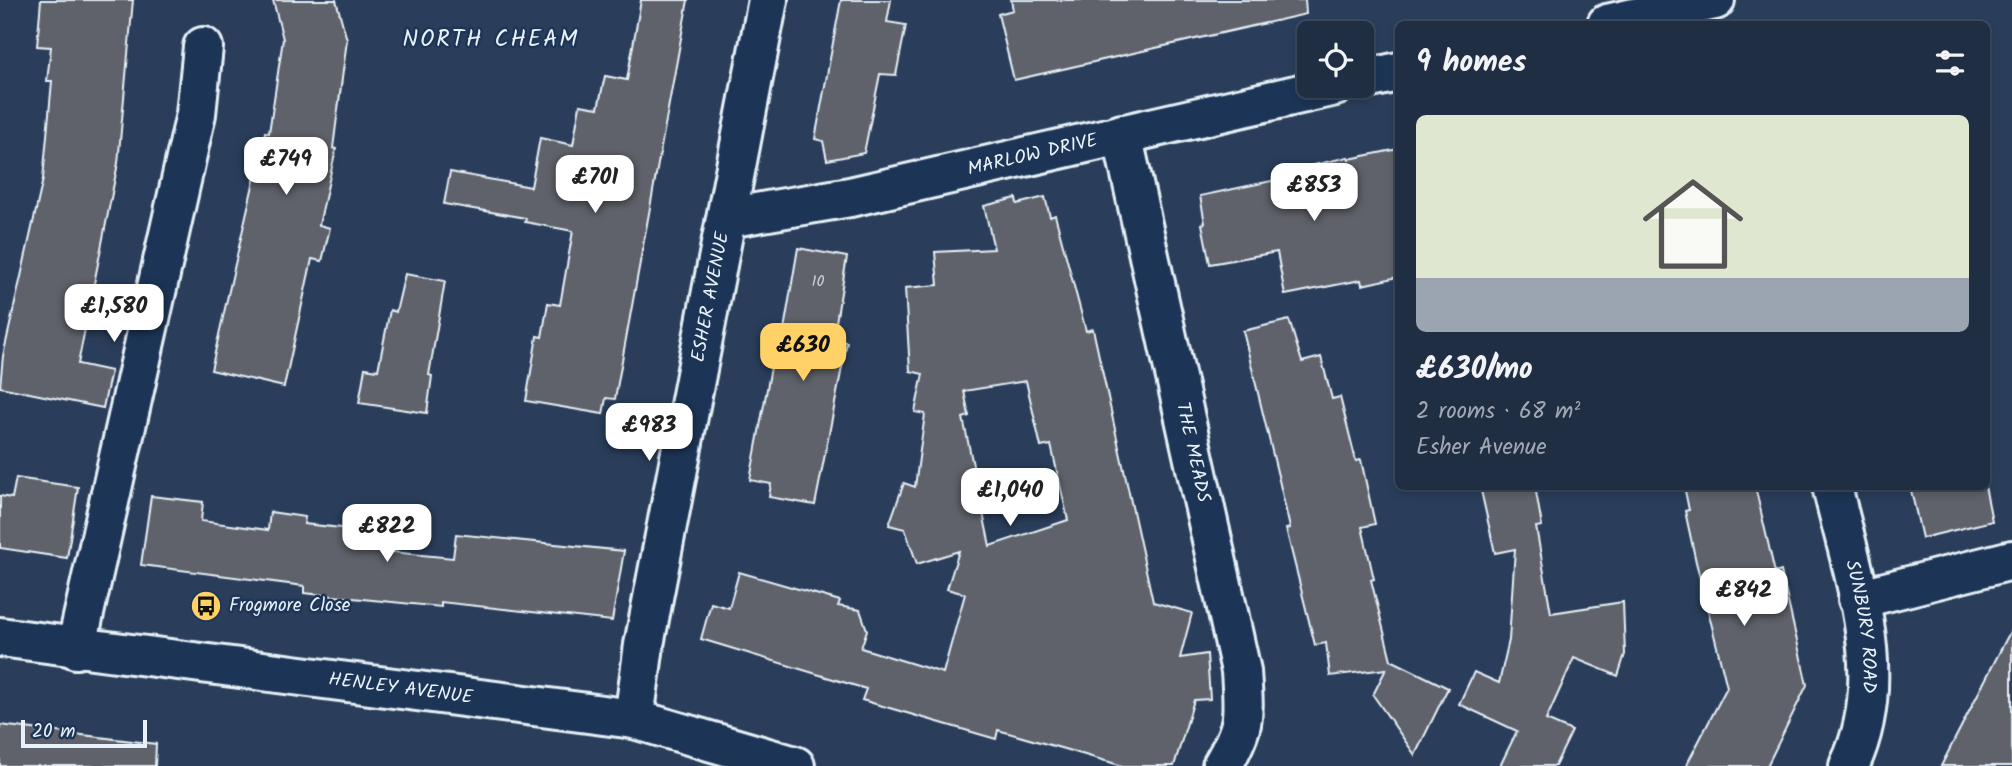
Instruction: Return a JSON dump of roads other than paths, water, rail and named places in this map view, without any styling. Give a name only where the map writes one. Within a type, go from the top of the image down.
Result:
[{"type":"street","name":"ESHER AVENUE","points":[[634,719],[644,645],[768,0]]},
{"type":"street","points":[[1621,21],[1716,0],[1721,21]]},
{"type":"street","points":[[76,649],[196,114],[203,47]]},
{"type":"street","points":[[1374,77],[1395,73]]},
{"type":"street","name":"MARLOW DRIVE","points":[[727,218],[850,197],[1297,95]]},
{"type":"street","name":"THE MEADS","points":[[1122,134],[1241,671],[1244,715],[1238,739],[1222,766]]},
{"type":"street","name":"SUNBURY ROAD","points":[[1833,490],[1858,599],[1870,670],[1864,726],[1858,748],[1849,766]]},
{"type":"street","points":[[1858,599],[2012,560]]},
{"type":"street","name":"HENLEY AVENUE","points":[[0,637],[76,649],[634,719],[795,766]]},
{"type":"place","name":"Frogmore Close","points":[[206,606]]},
{"type":"district","name":"NORTH CHEAM","points":[[491,40]]}]
